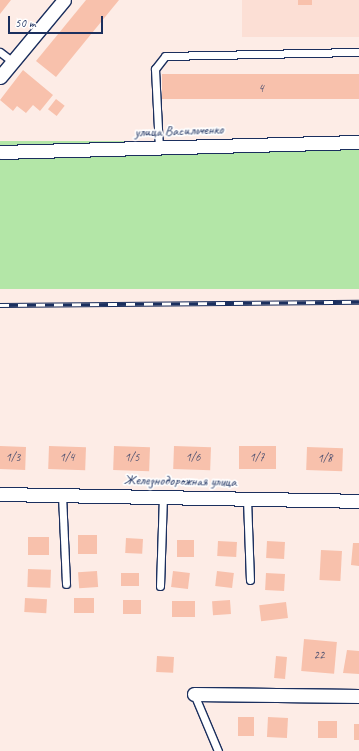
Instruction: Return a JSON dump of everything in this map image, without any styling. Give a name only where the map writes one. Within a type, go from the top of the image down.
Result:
[{"type":"street","points":[[0,77],[64,0]]},
{"type":"street","name":"улица Васильченко","points":[[0,152],[359,142]]},
{"type":"street","name":"Железнодорожная улица","points":[[0,494],[359,500]]},
{"type":"street","points":[[194,694],[359,696]]},
{"type":"lane","points":[[0,52],[12,62]]},
{"type":"lane","points":[[159,148],[155,69],[165,56],[359,52]]},
{"type":"lane","points":[[62,495],[66,584]]},
{"type":"lane","points":[[160,586],[163,497]]},
{"type":"lane","points":[[247,499],[250,580]]},
{"type":"lane","points":[[194,694],[218,751]]},
{"type":"shaded area","points":[[242,0],[359,0],[359,37],[242,37]]},
{"type":"green space","points":[[0,141],[359,141],[359,289],[0,289]]},
{"type":"building","points":[[0,0],[11,0],[0,14]]},
{"type":"building","points":[[86,0],[119,0],[56,77],[36,61]]},
{"type":"building","points":[[298,0],[312,0],[312,5],[298,5]]},
{"type":"building","points":[[23,70],[53,95],[40,111],[33,105],[26,113],[17,106],[13,111],[0,100]]},
{"type":"building","points":[[162,74],[359,74],[359,99],[162,99]]},
{"type":"building","points":[[56,99],[65,106],[57,116],[48,109]]},
{"type":"building","points":[[0,446],[26,447],[25,470],[0,469]]},
{"type":"building","points":[[49,446],[86,447],[85,470],[48,469]]},
{"type":"building","points":[[114,446],[150,447],[149,471],[113,470]]},
{"type":"building","points":[[174,446],[211,447],[210,470],[173,469]]},
{"type":"building","points":[[239,446],[276,446],[276,469],[239,469]]},
{"type":"building","points":[[307,447],[343,448],[342,471],[306,470]]},
{"type":"building","points":[[78,535],[97,535],[97,554],[78,554]]},
{"type":"building","points":[[28,537],[49,537],[49,555],[28,555]]},
{"type":"building","points":[[126,538],[143,539],[142,554],[125,553]]},
{"type":"building","points":[[177,540],[194,540],[194,557],[177,557]]},
{"type":"building","points":[[218,541],[237,542],[236,557],[217,556]]},
{"type":"building","points":[[267,541],[285,542],[284,559],[266,558]]},
{"type":"building","points":[[353,543],[359,543],[359,566],[351,565]]},
{"type":"building","points":[[321,550],[342,551],[340,581],[319,580]]},
{"type":"building","points":[[28,569],[51,570],[50,588],[27,587]]},
{"type":"building","points":[[97,571],[98,587],[79,588],[78,572]]},
{"type":"building","points":[[173,571],[190,573],[188,589],[171,587]]},
{"type":"building","points":[[217,571],[234,573],[232,588],[215,586]]},
{"type":"building","points":[[121,573],[139,573],[139,586],[121,586]]},
{"type":"building","points":[[266,573],[285,574],[284,591],[265,590]]},
{"type":"building","points":[[25,598],[47,599],[46,613],[24,612]]},
{"type":"building","points":[[74,598],[94,598],[94,613],[74,613]]},
{"type":"building","points":[[123,600],[141,600],[141,614],[123,614]]},
{"type":"building","points":[[230,600],[231,614],[213,615],[212,601]]},
{"type":"building","points":[[172,601],[195,601],[195,617],[172,617]]},
{"type":"building","points":[[286,602],[288,618],[261,621],[259,605]]},
{"type":"building","points":[[304,639],[337,642],[334,674],[301,671]]},
{"type":"building","points":[[347,650],[359,651],[359,674],[343,673]]},
{"type":"building","points":[[157,656],[174,657],[173,673],[156,672]]},
{"type":"building","points":[[276,656],[287,657],[285,679],[274,678]]},
{"type":"building","points":[[238,717],[254,717],[254,736],[238,736]]},
{"type":"building","points":[[268,717],[288,718],[287,738],[267,737]]},
{"type":"building","points":[[318,721],[337,721],[337,738],[318,738]]},
{"type":"building","points":[[354,724],[359,724],[359,740],[354,740]]},
{"type":"railway","points":[[0,305],[359,302]]}]
